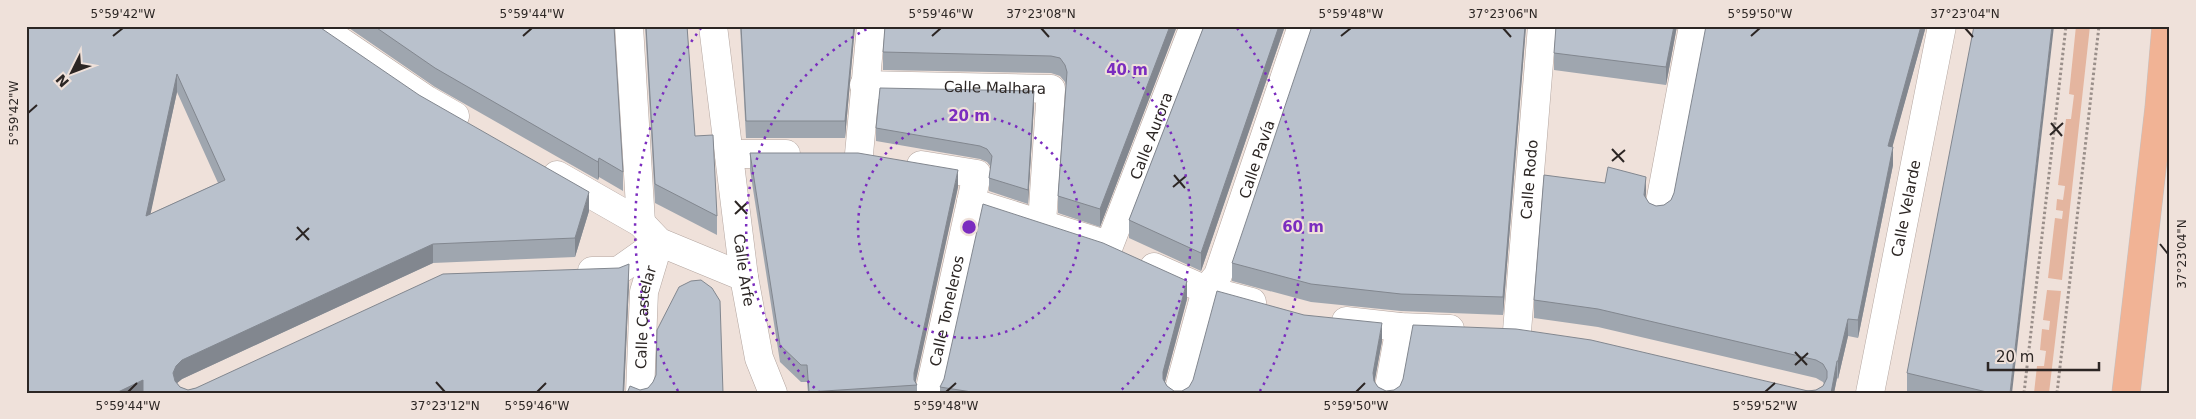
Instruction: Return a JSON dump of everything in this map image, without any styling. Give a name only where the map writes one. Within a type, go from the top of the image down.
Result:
[{"type":"main road","points":[[2126,393],[2159,108],[2166,26]]},
{"type":"street","points":[[318,26],[427,100],[478,129]]},
{"type":"street","points":[[568,272],[618,270],[650,232],[629,26]]},
{"type":"street","name":"Calle Arfe","points":[[713,26],[744,277],[759,358],[773,393]]},
{"type":"street","points":[[729,154],[822,154],[879,158],[864,85],[871,26]]},
{"type":"street","name":"Calle Aurora","points":[[1109,246],[1194,26]]},
{"type":"street","name":"Calle Pavía","points":[[1178,393],[1206,290],[1218,274],[1302,26]]},
{"type":"street","name":"Calle Rodo","points":[[1517,331],[1542,26]]},
{"type":"street","points":[[1658,208],[1693,26]]},
{"type":"street","name":"Calle Velarde","points":[[1870,393],[1942,26]]},
{"type":"street","name":"Calle Malhara","points":[[864,85],[1052,90],[1042,223]]},
{"type":"street","name":"Calle Toneleros","points":[[879,158],[977,174],[929,393]]},
{"type":"street","points":[[538,164],[650,232],[744,277]]},
{"type":"street","points":[[971,202],[1042,223],[1109,246],[1206,290],[1280,310]]},
{"type":"street","name":"Calle Castelar","points":[[640,393],[644,292],[650,232]]},
{"type":"street","points":[[1318,318],[1400,327],[1517,331],[1546,336]]},
{"type":"street","points":[[1388,393],[1400,327]]},
{"type":"path","points":[[2024,393],[2066,26]]},
{"type":"path","points":[[2057,393],[2099,26]]},
{"type":"shaded area","points":[[2076,26],[2090,26],[2062,280],[2048,278],[2055,218],[2062,219],[2063,211],[2056,210],[2057,199],[2063,200],[2065,186],[2058,185],[2066,119],[2071,119],[2074,95],[2069,94]]},
{"type":"shaded area","points":[[2047,290],[2061,291],[2049,393],[2034,393],[2037,366],[2044,366],[2046,351],[2040,350],[2042,329],[2049,330],[2050,321],[2043,320]]},
{"type":"building","points":[[32,26],[318,26],[419,95],[589,192],[575,238],[433,244],[182,360],[176,366],[173,373],[175,381],[180,387],[188,390],[196,388],[443,274],[619,268],[629,264],[623,393],[143,393],[143,380],[116,393],[26,393],[26,27]],"holes":[[[177,74],[225,180],[146,216]]]},
{"type":"building","points":[[374,26],[614,26],[623,172],[599,158],[598,162],[435,68]]},
{"type":"building","points":[[646,26],[687,26],[695,136],[713,135],[717,216],[655,184]]},
{"type":"building","points":[[741,26],[854,26],[845,121],[746,121]]},
{"type":"building","points":[[885,26],[1170,26],[1100,209],[1058,196],[1067,72],[1060,58],[1051,56],[883,52]]},
{"type":"building","points":[[1204,26],[1279,26],[1201,253],[1129,220]]},
{"type":"building","points":[[1312,26],[1525,26],[1503,297],[1401,294],[1311,284],[1232,263]]},
{"type":"building","points":[[1556,26],[1674,26],[1666,67],[1554,53]]},
{"type":"building","points":[[1706,26],[1921,26],[1888,146],[1893,147],[1858,320],[1848,319],[1831,393],[978,393],[940,387],[944,379],[983,204],[1103,243],[1187,281],[1163,372],[1163,379],[1167,386],[1174,391],[1182,391],[1189,387],[1193,380],[1217,291],[1304,315],[1382,323],[1373,373],[1374,381],[1378,387],[1386,391],[1394,390],[1400,386],[1403,379],[1413,325],[1516,329],[1591,340],[1808,391],[1816,390],[1823,386],[1827,378],[1827,371],[1823,364],[1816,360],[1598,309],[1534,300],[1544,175],[1605,183],[1608,167],[1646,177],[1644,195],[1649,203],[1656,206],[1664,205],[1671,200],[1674,193]]},
{"type":"building","points":[[1974,26],[2052,26],[2010,393],[1991,393],[1907,373]]},
{"type":"building","points":[[880,88],[1034,91],[1028,190],[989,178],[992,156],[987,149],[980,146],[876,128]]},
{"type":"building","points":[[750,153],[858,153],[958,170],[914,373],[914,380],[917,385],[809,392],[807,365],[801,365],[780,345]]},
{"type":"building","points":[[701,280],[712,288],[720,301],[723,393],[627,393],[630,386],[640,390],[648,388],[653,382],[656,375],[657,330],[679,287],[691,281]]}]
